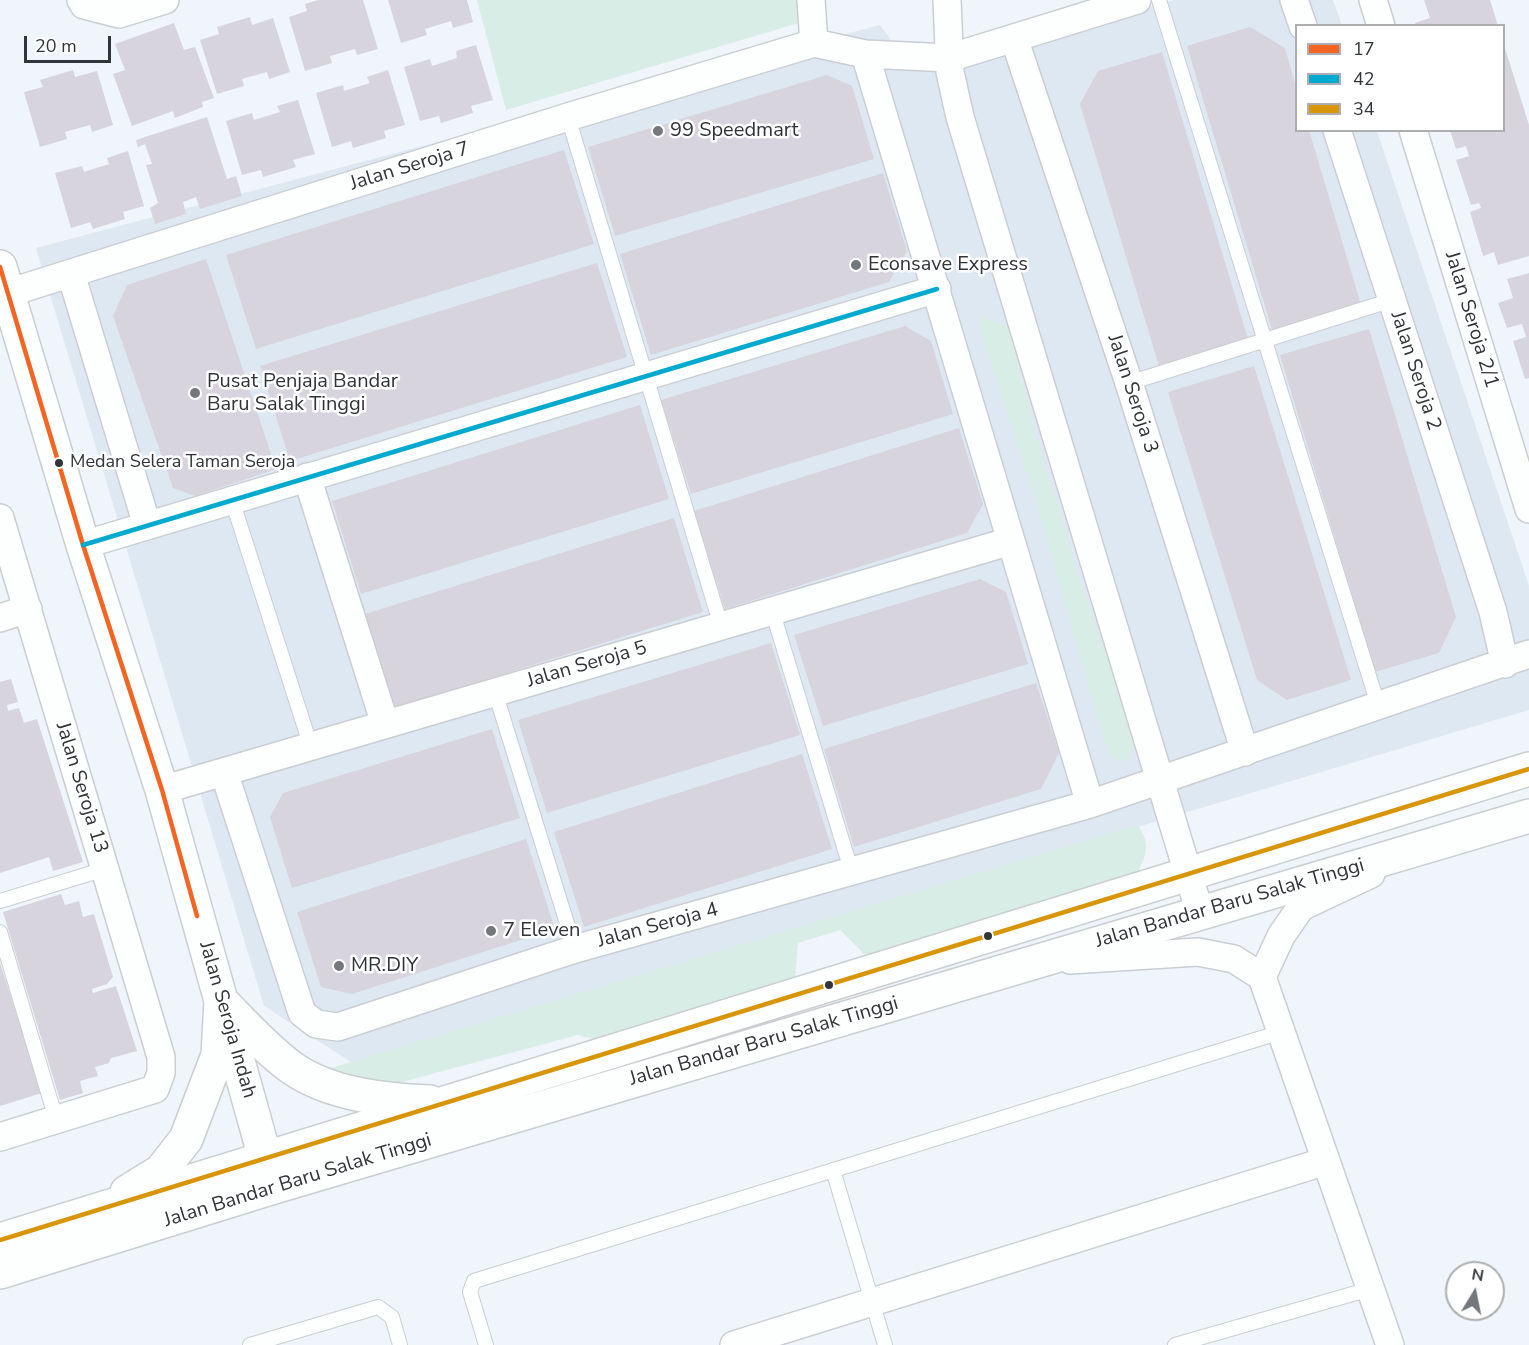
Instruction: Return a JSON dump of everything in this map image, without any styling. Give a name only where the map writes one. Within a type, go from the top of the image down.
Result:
[{"type":"main road","name":"Jalan Seroja Indah","points":[[4,280],[83,544],[162,790],[270,1173]]},
{"type":"main road","name":"Jalan Bandar Baru Salak Tinggi","points":[[0,1272],[270,1173],[448,1103],[1529,768]]},
{"type":"main road","name":"Jalan Bandar Baru Salak Tinggi","points":[[0,1240],[92,1213],[270,1173],[1033,963],[1529,816]]},
{"type":"main road","points":[[221,1001],[266,1046],[294,1069],[322,1084],[396,1100],[448,1103]]},
{"type":"main road","points":[[92,1213],[161,1171],[186,1139],[218,1055],[221,1001]]},
{"type":"street","points":[[81,0],[84,5],[119,14],[165,0]]},
{"type":"street","points":[[811,0],[814,43],[865,54],[949,58],[1137,0]]},
{"type":"street","points":[[947,0],[949,58],[960,117],[1186,873],[1200,913]]},
{"type":"street","points":[[1294,0],[1302,24]]},
{"type":"street","points":[[1373,0],[1380,24]]},
{"type":"street","name":"Jalan Seroja 3","points":[[1014,38],[1129,383],[1245,752]]},
{"type":"street","name":"Jalan Seroja 7","points":[[4,280],[71,274],[568,117],[814,43]]},
{"type":"street","points":[[865,54],[1090,804]]},
{"type":"street","name":"Jalan Seroja 2","points":[[1338,132],[1493,612],[1517,659]]},
{"type":"street","name":"Jalan Seroja 2/1","points":[[1414,132],[1529,509]]},
{"type":"street","points":[[71,274],[147,525]]},
{"type":"street","points":[[83,544],[937,289]]},
{"type":"street","points":[[307,477],[385,724]]},
{"type":"street","name":"Jalan Seroja 13","points":[[0,518],[161,1057],[161,1073],[155,1089],[56,1119]]},
{"type":"street","name":"Jalan Seroja 5","points":[[162,790],[1011,541]]},
{"type":"street","points":[[0,618],[28,609]]},
{"type":"street","name":"Jalan Seroja 4","points":[[224,771],[302,1013],[316,1024],[338,1027],[575,949],[852,873],[1090,804],[1379,708],[1517,659]]},
{"type":"street","points":[[1262,977],[1281,936],[1301,907],[1442,841]]},
{"type":"street","points":[[1033,963],[1198,952],[1234,959],[1262,977],[1390,1345]]},
{"type":"street","points":[[0,1137],[56,1119]]},
{"type":"street","points":[[734,1345],[1326,1161]]},
{"type":"lane","points":[[1159,0],[1379,708]]},
{"type":"lane","points":[[568,117],[721,626]]},
{"type":"lane","points":[[1129,383],[1392,300]]},
{"type":"lane","points":[[232,500],[310,747]]},
{"type":"lane","points":[[772,610],[852,873]]},
{"type":"lane","points":[[495,692],[575,949]]},
{"type":"lane","points":[[0,901],[105,869]]},
{"type":"lane","points":[[0,932],[56,1119]]},
{"type":"lane","points":[[486,1345],[470,1292],[474,1281],[1281,1032]]},
{"type":"lane","points":[[833,1170],[885,1345]]},
{"type":"lane","points":[[1175,1345],[1370,1289]]},
{"type":"lane","points":[[250,1345],[378,1307],[392,1317],[400,1345]]},
{"type":"shaded area","points":[[1174,0],[1333,0],[1342,24],[1295,24],[1295,132],[1377,132],[1529,586],[1529,710],[351,1062],[264,1006],[36,248],[880,25],[913,70]]},
{"type":"green space","points":[[477,0],[800,0],[802,22],[506,110]]},
{"type":"green space","points":[[984,318],[1008,325],[1037,437],[1080,580],[1111,667],[1133,745],[1129,759],[1122,762],[1110,757],[1101,731],[1039,512],[979,326],[980,320]]},
{"type":"green space","points":[[1137,825],[1145,838],[1146,849],[1137,874],[868,958],[840,930],[798,943],[795,980],[601,1041],[578,1035],[398,1083],[371,1082],[321,1071]]},
{"type":"building","points":[[318,0],[363,0],[378,49],[357,55],[355,49],[330,56],[332,63],[305,71],[289,17],[307,11],[305,4]]},
{"type":"building","points":[[388,0],[467,0],[473,22],[453,28],[451,21],[425,29],[427,35],[401,43]]},
{"type":"building","points":[[1424,0],[1490,0],[1497,24],[1415,24],[1430,18]]},
{"type":"building","points":[[250,17],[252,25],[273,18],[290,72],[269,79],[267,72],[242,79],[244,86],[217,94],[200,40],[219,34],[217,27]]},
{"type":"building","points":[[174,23],[184,50],[195,47],[214,98],[202,102],[203,107],[175,118],[173,111],[132,126],[113,74],[125,70],[115,44]]},
{"type":"building","points":[[1250,27],[1285,48],[1295,83],[1295,132],[1310,132],[1362,308],[1273,333],[1187,46]]},
{"type":"building","points":[[476,45],[493,100],[471,106],[473,113],[441,123],[439,116],[420,121],[404,67],[430,59],[432,66],[457,58],[456,51]]},
{"type":"building","points":[[1505,48],[1529,125],[1529,256],[1498,265],[1494,252],[1483,256],[1470,212],[1481,208],[1479,203],[1471,205],[1456,160],[1469,156],[1466,146],[1456,149],[1451,132],[1505,132]]},
{"type":"building","points":[[1162,52],[1248,339],[1159,366],[1080,104],[1098,71]]},
{"type":"building","points":[[73,70],[75,77],[97,71],[113,125],[92,132],[90,125],[65,132],[67,139],[40,147],[24,92],[43,87],[40,80]]},
{"type":"building","points":[[388,70],[405,125],[384,131],[386,138],[353,148],[351,141],[332,147],[316,93],[343,85],[344,91],[370,83],[367,77]]},
{"type":"building","points":[[827,75],[852,86],[874,159],[615,236],[588,147]]},
{"type":"building","points":[[298,100],[315,154],[293,160],[296,167],[263,177],[261,170],[242,175],[226,121],[252,113],[254,120],[280,112],[277,106]]},
{"type":"building","points":[[207,117],[227,179],[236,176],[242,196],[200,209],[196,197],[183,202],[186,214],[155,224],[150,208],[158,203],[146,165],[152,164],[145,144],[138,147],[136,140]]},
{"type":"building","points":[[564,150],[594,244],[256,349],[226,255]]},
{"type":"building","points":[[128,151],[144,206],[123,212],[125,219],[93,229],[90,222],[71,228],[55,173],[82,166],[84,172],[109,164],[107,158]]},
{"type":"building","points":[[883,173],[907,251],[889,282],[651,355],[620,254]]},
{"type":"building","name":"Pusat Penjaja Bandar Baru Salak Tinggi","points":[[206,259],[276,469],[195,496],[173,488],[113,316],[127,285]]},
{"type":"building","points":[[597,263],[627,357],[290,461],[260,366]]},
{"type":"building","points":[[1529,273],[1529,378],[1525,379],[1513,341],[1526,337],[1522,324],[1507,328],[1498,303],[1513,298],[1507,279]]},
{"type":"building","points":[[905,326],[931,341],[953,414],[691,494],[661,400]]},
{"type":"building","points":[[1369,329],[1456,617],[1439,653],[1375,672],[1280,355]]},
{"type":"building","points":[[1254,366],[1351,680],[1287,700],[1257,680],[1168,392]]},
{"type":"building","points":[[640,405],[669,499],[361,594],[332,501]]},
{"type":"building","points":[[959,428],[983,504],[967,533],[725,609],[694,511]]},
{"type":"building","points":[[674,518],[703,612],[394,708],[365,614]]},
{"type":"building","points":[[980,579],[1006,592],[1028,664],[823,726],[794,635]]},
{"type":"building","points":[[771,643],[800,735],[547,813],[518,720]]},
{"type":"building","points":[[11,679],[18,702],[7,705],[8,711],[19,708],[24,723],[37,719],[83,862],[53,871],[49,857],[0,873],[0,682]]},
{"type":"building","points":[[1036,683],[1059,753],[1041,789],[854,847],[824,749]]},
{"type":"building","points":[[492,729],[520,818],[292,888],[270,817],[283,793]]},
{"type":"building","points":[[802,754],[832,849],[584,927],[554,832]]},
{"type":"building","points":[[526,839],[555,929],[352,994],[321,987],[297,912]]},
{"type":"building","points":[[61,894],[65,905],[79,901],[83,917],[94,914],[113,977],[107,984],[92,989],[93,993],[116,986],[137,1051],[111,1058],[109,1063],[95,1067],[98,1076],[80,1081],[83,1093],[60,1100],[3,912]]},
{"type":"building","points":[[0,963],[42,1093],[0,1106]]},
{"type":"transit line","name":"17","points":[[0,267],[83,545],[162,790],[197,916]]},
{"type":"transit line","name":"42","points":[[83,545],[937,289]]},
{"type":"transit line","name":"34","points":[[0,1240],[1529,769]]},
{"type":"place","name":"99 Speedmart","points":[[658,131]]},
{"type":"place","name":"Econsave Express","points":[[856,265]]},
{"type":"place","name":"Pusat Penjaja Bandar Baru Salak Tinggi","points":[[195,393]]},
{"type":"place","name":"Medan Selera Taman Seroja","points":[[59,463]]},
{"type":"place","name":"7 Eleven","points":[[491,931]]},
{"type":"place","name":"MR.DIY","points":[[339,966]]}]
